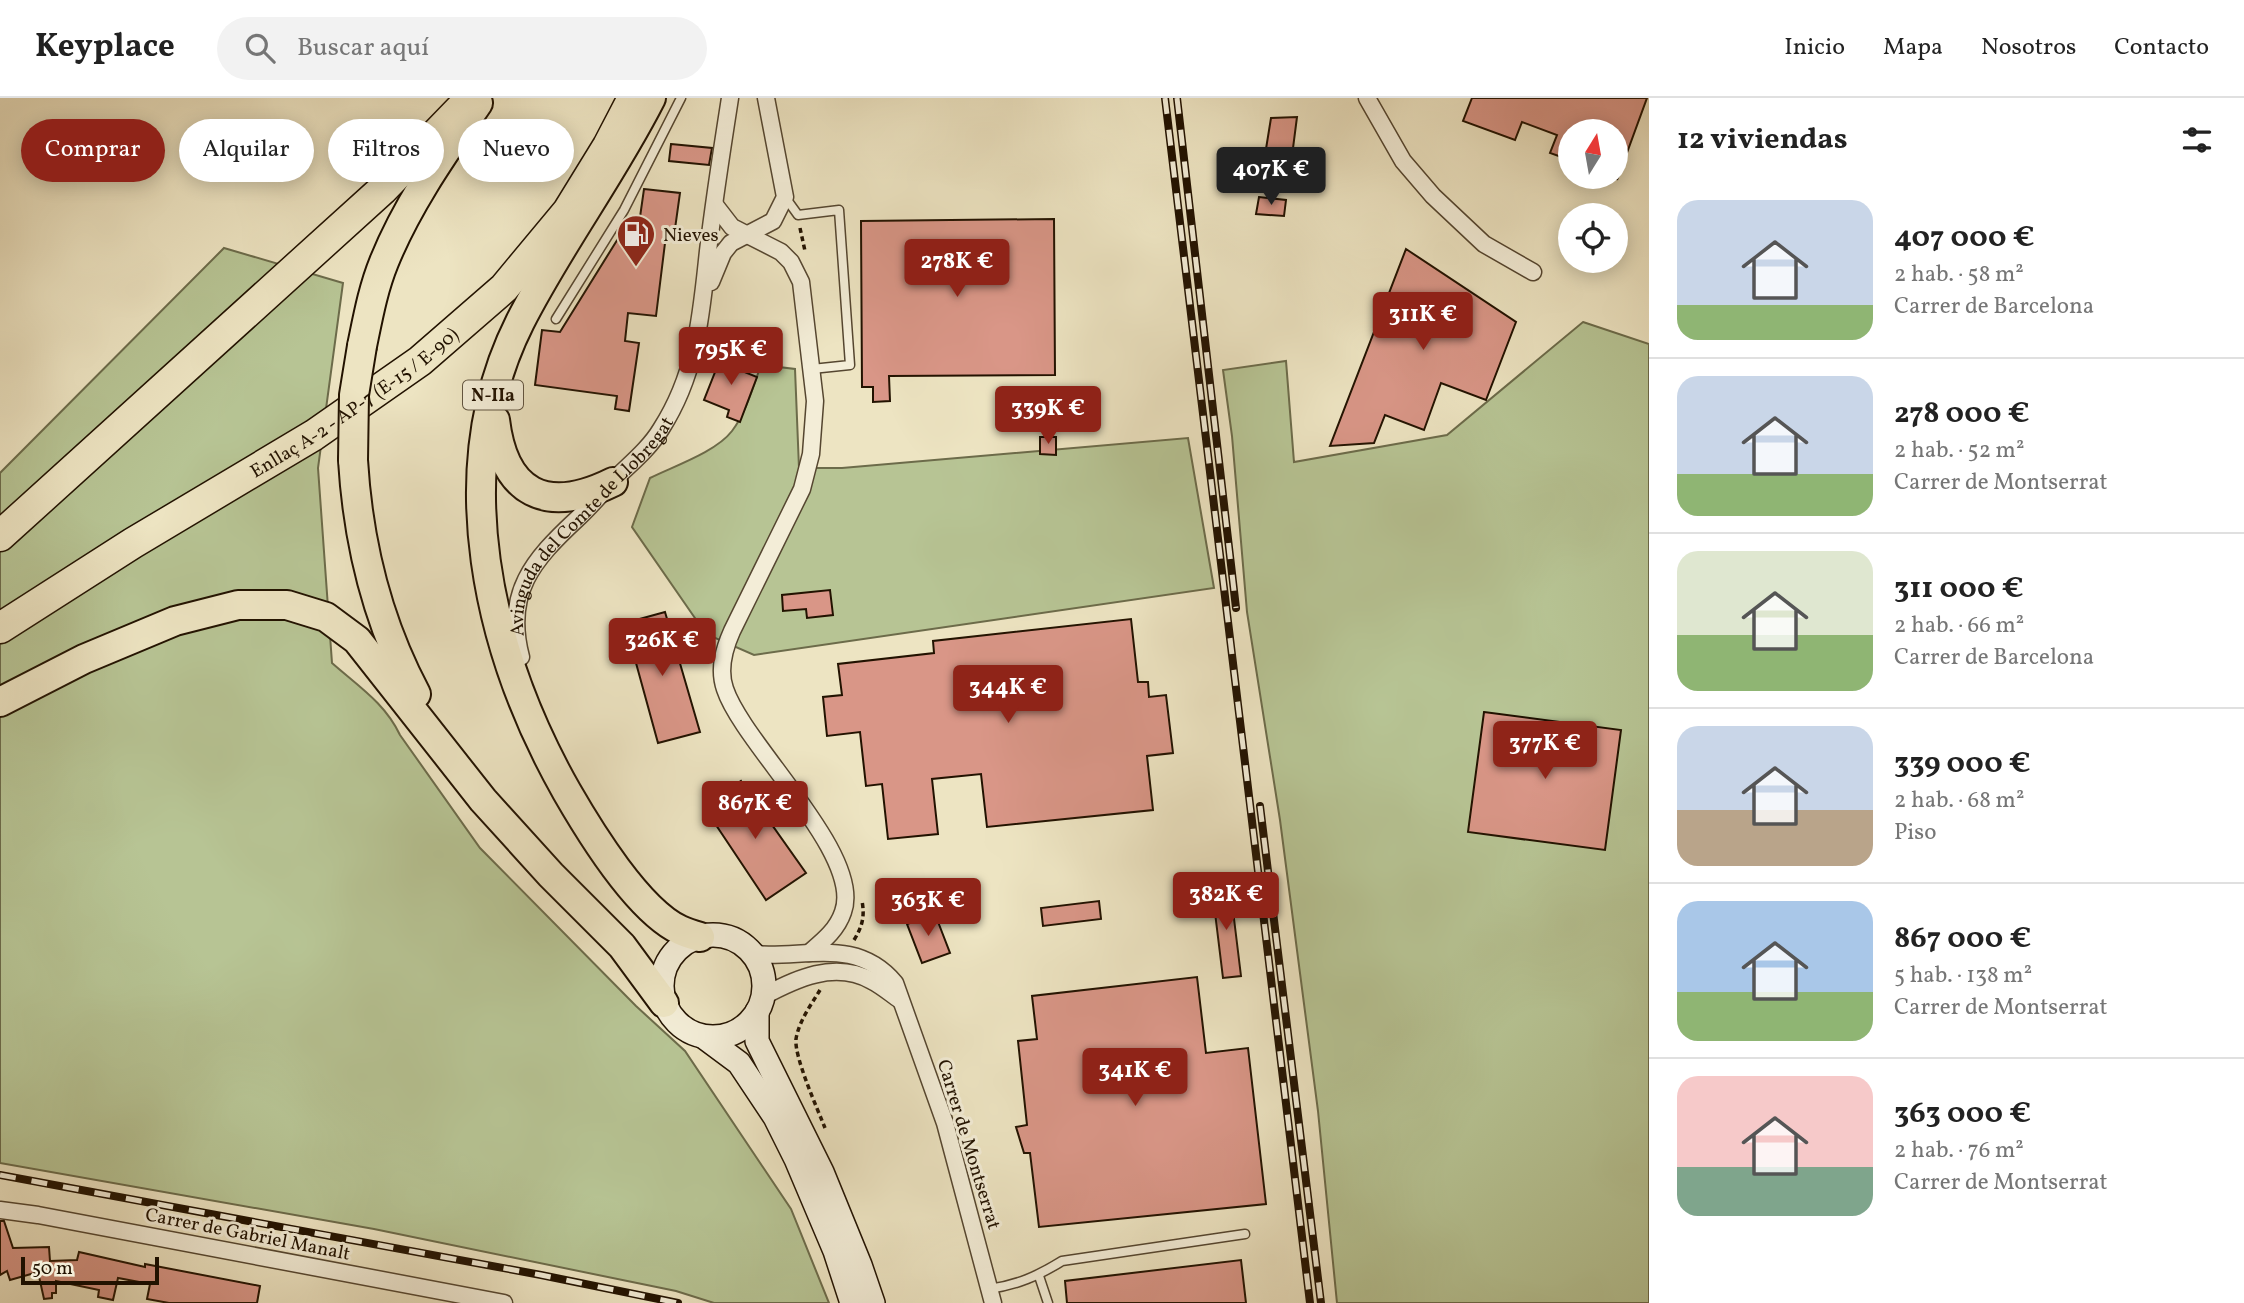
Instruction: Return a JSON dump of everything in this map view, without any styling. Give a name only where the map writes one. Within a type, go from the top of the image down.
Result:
[{"type":"highway","points":[[0,537],[382,190],[471,98]]},
{"type":"highway","points":[[474,789],[415,693],[384,625],[374,595],[359,527],[353,460],[354,395],[372,298],[384,263],[423,185],[481,98]]},
{"type":"highway","name":"Enllaç A-2 - AP-7 (E-15 / E-90)","points":[[0,628],[133,543],[314,435],[420,361],[504,288],[568,211],[608,146],[633,98]]},
{"type":"highway","name":"N-IIa","points":[[650,98],[614,165],[534,296],[509,345],[492,395],[482,469],[484,554],[500,632],[516,684],[560,779],[585,824],[620,872],[656,914],[680,930],[700,937]]},
{"type":"highway","points":[[492,395],[502,456],[508,470],[528,489],[541,494],[568,497],[593,491],[613,482]]},
{"type":"highway","points":[[0,702],[84,659],[175,621],[238,605],[286,605],[326,617],[356,640],[474,789],[551,875],[622,946],[664,1003]]},
{"type":"main road","name":"N-IIa","points":[[700,937],[724,936],[736,941],[752,954]]},
{"type":"main road","points":[[700,937],[687,942],[667,962],[663,975],[664,1003],[680,1025],[704,1037],[739,1063],[775,1117],[835,1251],[852,1303]]},
{"type":"main road","points":[[752,954],[761,968],[763,979],[757,1041],[822,1172],[873,1303]]},
{"type":"main road","points":[[704,1037],[729,1035],[750,1021],[760,1005]]},
{"type":"street","name":"Avinguda del Comte de Llobregat","points":[[533,723],[533,703],[518,645],[516,620],[524,581],[540,555],[659,433],[676,404],[690,367],[705,293],[730,98]]},
{"type":"street","points":[[766,98],[785,197]]},
{"type":"street","points":[[1367,98],[1404,161],[1433,197],[1484,244],[1533,271]]},
{"type":"street","name":"Avinguda del Comte de Llobregat","points":[[705,293],[723,253],[731,243],[773,221],[785,197]]},
{"type":"street","points":[[715,205],[732,227],[781,252],[791,262],[801,282],[812,369],[814,428],[802,489],[732,631],[726,646],[722,671],[724,688],[738,715],[811,819],[836,861],[845,894],[844,911],[834,931],[809,953]]},
{"type":"street","name":"Carrer de Montserrat","points":[[752,954],[844,954],[863,958],[884,970],[895,983],[945,1123],[991,1296]]},
{"type":"street","points":[[760,1005],[786,984],[809,975],[832,972],[858,975],[900,1000]]},
{"type":"street","name":"Carrer de Gabriel Manalt","points":[[0,1210],[504,1303]]},
{"type":"lane","points":[[556,319],[624,210],[681,98]]},
{"type":"lane","points":[[785,197],[798,215],[839,210],[850,365],[812,369]]},
{"type":"lane","points":[[991,1296],[1039,1276],[1062,1261],[1245,1234]]},
{"type":"lane","points":[[1039,1276],[1048,1303]]},
{"type":"path","points":[[798,215],[805,253]]},
{"type":"path","points":[[844,954],[861,928],[864,913],[862,898]]},
{"type":"path","points":[[825,1128],[795,1042],[801,1021],[832,972]]},
{"type":"green space","points":[[224,248],[343,283],[318,468],[332,663],[387,713],[480,848],[636,1006],[685,1051],[791,1209],[829,1303],[714,1303],[676,1291],[374,1229],[0,1163],[0,473]]},
{"type":"green space","points":[[1583,322],[1649,344],[1649,1303],[1337,1303],[1318,1111],[1280,820],[1247,612],[1232,436],[1223,370],[1286,361],[1294,462],[1447,435]]},
{"type":"green space","points":[[761,365],[795,369],[799,468],[842,468],[1188,438],[1214,588],[754,655],[706,634],[632,527],[650,478],[716,446],[732,431],[745,408]]},
{"type":"building","points":[[1472,98],[1647,98],[1628,150],[1628,119],[1558,119],[1558,156],[1550,153],[1557,135],[1522,122],[1515,140],[1463,121]]},
{"type":"building","points":[[1297,117],[1292,156],[1265,155],[1271,118]]},
{"type":"building","points":[[671,144],[712,148],[709,165],[669,161]]},
{"type":"building","points":[[644,189],[680,193],[674,236],[666,235],[656,316],[628,313],[625,341],[639,343],[629,411],[615,409],[617,396],[535,385],[542,330],[560,332],[624,229],[638,231]]},
{"type":"building","points":[[1259,197],[1286,200],[1284,216],[1256,214]]},
{"type":"building","points":[[1054,219],[1055,375],[889,376],[890,401],[873,402],[873,387],[862,387],[861,221]]},
{"type":"building","points":[[1406,249],[1516,322],[1486,400],[1441,383],[1424,430],[1385,415],[1374,443],[1330,446]]},
{"type":"building","points":[[723,352],[741,359],[737,369],[757,377],[740,422],[727,417],[729,410],[704,400]]},
{"type":"building","points":[[1040,437],[1056,437],[1056,455],[1040,454]]},
{"type":"building","points":[[830,590],[833,615],[807,618],[806,609],[783,611],[782,595]]},
{"type":"building","points":[[665,612],[700,732],[658,743],[625,623]]},
{"type":"building","points":[[1131,619],[1138,682],[1148,682],[1149,697],[1166,695],[1173,753],[1147,756],[1153,810],[987,827],[981,774],[932,779],[938,834],[888,839],[882,784],[866,786],[860,732],[827,736],[823,697],[842,695],[838,664],[934,653],[933,641]]},
{"type":"building","points":[[1484,712],[1621,730],[1605,850],[1468,832]]},
{"type":"building","points":[[741,781],[806,873],[766,900],[704,807]]},
{"type":"building","points":[[1230,886],[1241,976],[1223,978],[1212,888]]},
{"type":"building","points":[[1099,901],[1101,919],[1043,926],[1041,908]]},
{"type":"building","points":[[935,914],[950,953],[922,963],[907,924]]},
{"type":"building","points":[[1197,977],[1206,1053],[1248,1048],[1266,1204],[1039,1227],[1030,1153],[1024,1153],[1016,1127],[1027,1125],[1018,1041],[1037,1039],[1032,996]]},
{"type":"building","points":[[0,1221],[4,1221],[13,1248],[49,1247],[50,1261],[77,1260],[79,1252],[145,1267],[145,1264],[260,1286],[257,1303],[169,1303],[147,1299],[150,1284],[118,1278],[113,1300],[98,1297],[99,1290],[56,1281],[56,1293],[52,1293],[52,1298],[44,1299],[38,1272],[10,1280],[7,1271],[0,1275]]},
{"type":"building","points":[[1241,1260],[1246,1303],[1067,1303],[1065,1281]]},
{"type":"railway","points":[[1165,98],[1310,1303]]},
{"type":"railway","points":[[1177,98],[1236,608]]},
{"type":"railway","points":[[1260,806],[1321,1303]]},
{"type":"railway","points":[[0,1175],[678,1303]]},
{"type":"place","name":"Nieves","points":[[636,268]]}]
